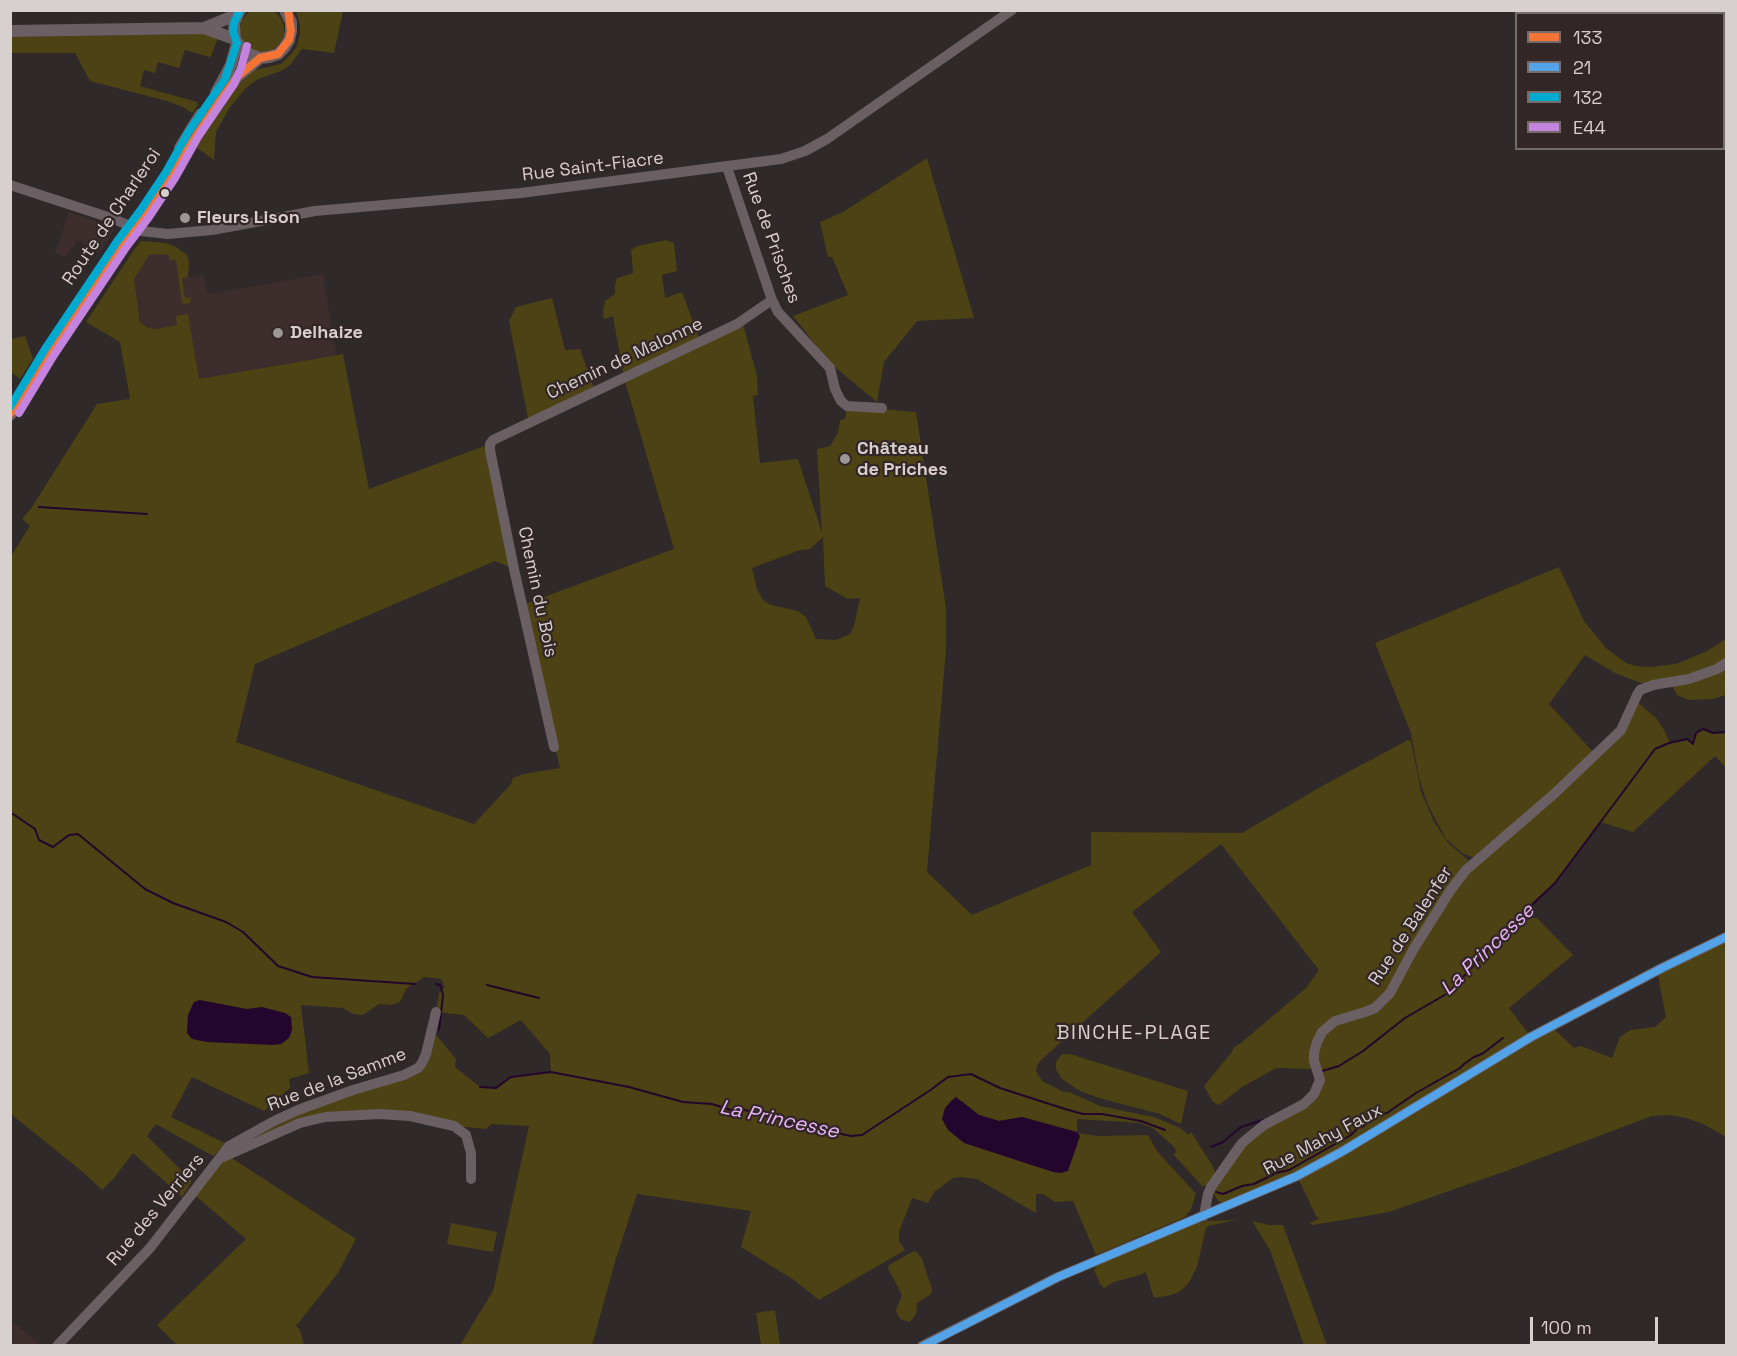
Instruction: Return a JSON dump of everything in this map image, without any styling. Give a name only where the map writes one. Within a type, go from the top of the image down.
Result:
[{"type":"main road","points":[[204,28],[236,41],[244,52],[260,58],[269,57],[278,54],[289,40],[291,22],[287,12]]},
{"type":"main road","points":[[10,31],[204,28],[238,13]]},
{"type":"main road","name":"Route de Charleroi","points":[[10,408],[45,349],[132,227],[189,131],[225,79],[231,65],[236,41],[234,23],[238,13]]},
{"type":"main road","points":[[10,415],[132,227],[231,84],[260,58]]},
{"type":"street","name":"Rue Saint-Fiacre","points":[[10,185],[154,234],[192,232],[315,211],[521,193],[781,159],[805,151],[866,113],[1012,10]]},
{"type":"street","name":"Rue de Prisches","points":[[727,166],[778,312],[830,368],[835,389],[841,401],[848,406],[882,408]]},
{"type":"street","name":"Chemin de Malonne","points":[[490,444],[493,440],[737,324],[772,300]]},
{"type":"street","name":"Chemin du Bois","points":[[490,444],[514,568],[554,747]]},
{"type":"street","name":"Rue de Balenfer","points":[[1204,1216],[1211,1187],[1242,1143],[1264,1125],[1308,1101],[1318,1087],[1314,1053],[1322,1032],[1335,1021],[1375,1008],[1390,993],[1413,950],[1461,876],[1554,794],[1621,730],[1636,694],[1640,690],[1653,685],[1689,680],[1726,663]]},
{"type":"street","name":"Rue Mahy Faux","points":[[922,1346],[1058,1277],[1287,1180],[1335,1156],[1531,1037],[1726,937]]},
{"type":"street","name":"Rue de la Samme","points":[[220,1158],[229,1146],[298,1110],[404,1075],[418,1068],[426,1054],[436,1012]]},
{"type":"street","name":"Rue des Verriers","points":[[57,1346],[150,1248],[220,1158],[300,1123],[325,1117],[379,1114],[410,1116],[454,1126],[466,1135],[471,1153],[471,1179]]},
{"type":"shaded area","points":[[262,8],[277,15],[284,30],[277,45],[262,52],[247,45],[240,30],[247,15]]},
{"type":"shaded area","points":[[296,11],[343,11],[334,53],[302,49],[290,65],[281,71],[258,79],[246,88],[230,107],[216,132],[214,160],[197,148],[198,145],[239,84],[255,70],[281,64],[293,52],[300,32]]},
{"type":"shaded area","points":[[202,34],[218,38],[211,56],[185,50],[179,68],[158,62],[155,73],[144,70],[140,86],[197,102],[198,105],[192,113],[167,101],[90,81],[75,53],[11,53],[10,37]]},
{"type":"shaded area","points":[[927,158],[974,318],[917,321],[884,362],[877,402],[830,363],[793,316],[848,295],[832,257],[828,257],[820,222],[843,212]]},
{"type":"shaded area","points":[[69,212],[113,227],[114,231],[99,254],[77,240],[66,257],[55,253]]},
{"type":"shaded area","points":[[666,240],[674,243],[677,271],[662,275],[665,298],[682,292],[700,341],[742,320],[757,376],[758,395],[753,396],[760,463],[798,459],[822,533],[817,449],[830,446],[838,433],[840,420],[845,419],[847,406],[916,412],[946,608],[946,649],[927,872],[972,915],[1091,865],[1091,832],[1242,833],[1408,740],[1411,741],[1421,792],[1434,822],[1448,843],[1473,864],[1611,741],[1635,700],[1656,718],[1670,743],[1687,739],[1693,743],[1696,733],[1703,729],[1713,733],[1726,732],[1726,768],[1715,756],[1633,832],[1600,822],[1555,883],[1520,916],[1537,918],[1573,955],[1509,1008],[1531,1037],[1551,1026],[1574,1048],[1581,1046],[1612,1058],[1620,1037],[1630,1030],[1655,1027],[1666,1017],[1658,976],[1662,968],[1726,942],[1726,1137],[1703,1124],[1686,1118],[1669,1115],[1652,1116],[1389,1212],[1313,1225],[1309,1223],[1319,1219],[1297,1176],[1222,1203],[1206,1186],[1202,1186],[1173,1154],[1177,1152],[1173,1146],[1153,1128],[1140,1123],[1077,1119],[1077,1133],[1098,1136],[1148,1135],[1157,1151],[1196,1194],[1191,1209],[1185,1217],[1096,1255],[1073,1201],[1055,1202],[1043,1194],[1036,1194],[1036,1213],[977,1179],[953,1178],[934,1192],[928,1203],[912,1198],[899,1232],[899,1241],[905,1250],[819,1300],[794,1280],[741,1247],[751,1211],[637,1194],[592,1345],[460,1345],[493,1291],[529,1126],[491,1124],[486,1129],[454,1126],[410,1116],[325,1117],[262,1139],[248,1134],[413,1071],[432,1030],[456,1059],[455,1067],[480,1087],[496,1088],[511,1077],[551,1072],[550,1054],[521,1020],[488,1038],[464,1015],[436,1012],[439,993],[445,987],[441,979],[424,977],[406,989],[400,1002],[392,1005],[379,1004],[363,1015],[353,1014],[343,1008],[301,1005],[309,1073],[289,1079],[290,1088],[264,1111],[192,1077],[171,1117],[227,1144],[213,1156],[156,1124],[147,1136],[192,1181],[182,1197],[133,1153],[102,1190],[11,1114],[11,556],[30,526],[22,519],[32,507],[97,404],[130,399],[120,342],[86,322],[141,241],[166,243],[187,255],[188,277],[182,279],[185,298],[191,298],[190,303],[182,304],[176,260],[169,260],[169,255],[150,254],[134,279],[140,322],[148,328],[156,329],[177,325],[176,316],[188,314],[199,379],[343,354],[369,489],[490,444],[514,569],[495,561],[255,664],[236,742],[474,824],[511,784],[513,778],[560,768],[522,605],[674,549],[624,378],[613,316],[604,319],[603,311],[605,301],[615,294],[617,278],[633,273],[631,250],[637,246]],"holes":[[[823,537],[825,586],[848,599],[860,598],[850,634],[836,640],[816,639],[806,617],[798,611],[771,605],[763,600],[757,589],[752,568],[800,550],[810,549]],[[1221,844],[1319,970],[1306,988],[1234,1047],[1204,1086],[1213,1102],[1219,1105],[1242,1087],[1276,1068],[1316,1069],[1312,1097],[1242,1143],[1217,1176],[1191,1132],[1189,1135],[1180,1128],[1154,1117],[1100,1106],[1069,1092],[1064,1092],[1042,1081],[1036,1071],[1041,1060],[1161,952],[1132,912]],[[962,1101],[979,1115],[999,1121],[1022,1117],[1077,1133],[942,1119]]]},
{"type":"shaded area","points":[[150,254],[169,254],[176,260],[179,279],[204,275],[207,294],[323,274],[336,355],[199,379],[177,325],[156,329],[148,328],[140,322],[134,278]]},
{"type":"shaded area","points":[[552,298],[565,350],[580,349],[595,391],[529,423],[509,321],[516,307]]},
{"type":"shaded area","points":[[25,336],[33,359],[20,379],[11,372],[11,339]]},
{"type":"shaded area","points":[[1559,567],[1584,621],[1606,648],[1626,663],[1649,667],[1676,664],[1707,651],[1726,639],[1726,661],[1714,668],[1648,684],[1617,674],[1585,655],[1549,704],[1594,753],[1479,856],[1472,857],[1462,853],[1446,839],[1428,805],[1419,778],[1411,733],[1375,643]]},
{"type":"shaded area","points":[[1726,666],[1726,695],[1712,699],[1689,700],[1677,695],[1672,685]]},
{"type":"shaded area","points":[[200,1000],[247,1009],[262,1007],[285,1013],[291,1017],[292,1030],[289,1038],[281,1044],[273,1045],[207,1042],[192,1039],[187,1033],[188,1015],[194,1002]]},
{"type":"shaded area","points":[[1062,1054],[1070,1054],[1188,1091],[1181,1124],[1160,1114],[1080,1091],[1062,1079],[1056,1069],[1056,1062]]},
{"type":"shaded area","points":[[956,1097],[979,1115],[999,1121],[1022,1117],[1077,1132],[1080,1136],[1068,1171],[1053,1172],[964,1143],[948,1130],[942,1119],[945,1108]]},
{"type":"shaded area","points":[[227,1155],[356,1239],[338,1273],[296,1326],[300,1330],[304,1345],[177,1345],[157,1325],[246,1239],[192,1193]]},
{"type":"shaded area","points":[[1236,1220],[1206,1228],[1197,1267],[1188,1284],[1179,1292],[1171,1295],[1154,1298],[1146,1272],[1114,1282],[1104,1288],[1094,1270],[1098,1263],[1192,1224]]},
{"type":"shaded area","points":[[1252,1221],[1283,1225],[1327,1345],[1304,1345],[1270,1250]]},
{"type":"shaded area","points":[[451,1223],[497,1232],[493,1252],[447,1244]]},
{"type":"shaded area","points":[[914,1251],[922,1259],[932,1289],[931,1294],[917,1303],[916,1314],[910,1322],[898,1316],[896,1310],[902,1295],[888,1268],[889,1265]]},
{"type":"shaded area","points":[[775,1310],[780,1345],[761,1345],[756,1313]]},
{"type":"shaded area","points":[[11,1320],[40,1345],[11,1345]]},
{"type":"waterway","points":[[39,507],[147,514]]},
{"type":"waterway","name":"La Princesse","points":[[1322,1071],[1339,1066],[1363,1051],[1405,1018],[1448,993],[1519,917],[1555,883],[1655,749],[1687,739],[1693,744],[1696,733],[1703,729],[1713,733],[1726,732]]},
{"type":"waterway","name":"La Princesse","points":[[10,812],[35,829],[39,840],[53,847],[69,835],[78,834],[145,889],[173,903],[226,922],[243,932],[278,966],[312,977],[415,984]]},
{"type":"waterway","points":[[436,984],[440,985],[443,995],[439,1030]]},
{"type":"waterway","points":[[487,985],[539,998]]},
{"type":"waterway","points":[[1216,1192],[1223,1194],[1289,1170],[1460,1068],[1503,1038]]},
{"type":"waterway","name":"La Princesse","points":[[480,1087],[496,1088],[511,1077],[551,1072],[629,1087],[683,1102],[712,1104],[734,1111],[741,1109],[785,1122],[851,1136],[862,1135],[948,1077],[971,1074],[1000,1088],[1065,1109],[1083,1114],[1102,1114],[1141,1121],[1165,1130]]},
{"type":"waterway","name":"La Princesse","points":[[1211,1147],[1223,1142],[1241,1127],[1263,1120]]},
{"type":"transit line","name":"132","points":[[10,407],[45,349],[140,211],[166,172],[189,131],[225,79],[237,43],[233,31],[240,10]]},
{"type":"transit line","name":"133","points":[[260,58],[278,54],[289,40],[291,31],[288,10]]},
{"type":"transit line","name":"E44","points":[[19,413],[54,355],[175,178],[198,137],[234,84],[247,46]]},
{"type":"transit line","name":"133","points":[[10,414],[219,102],[237,77],[260,58]]},
{"type":"transit line","name":"21","points":[[923,1346],[1058,1277],[1297,1176],[1343,1151],[1531,1037],[1726,937]]},
{"type":"place","name":"Fleurs Lison","points":[[185,218]]},
{"type":"place","name":"Delhaize","points":[[278,333]]},
{"type":"place","name":"Château de Priches","points":[[845,459]]},
{"type":"district","name":"BINCHE-PLAGE","points":[[1134,1034]]}]
